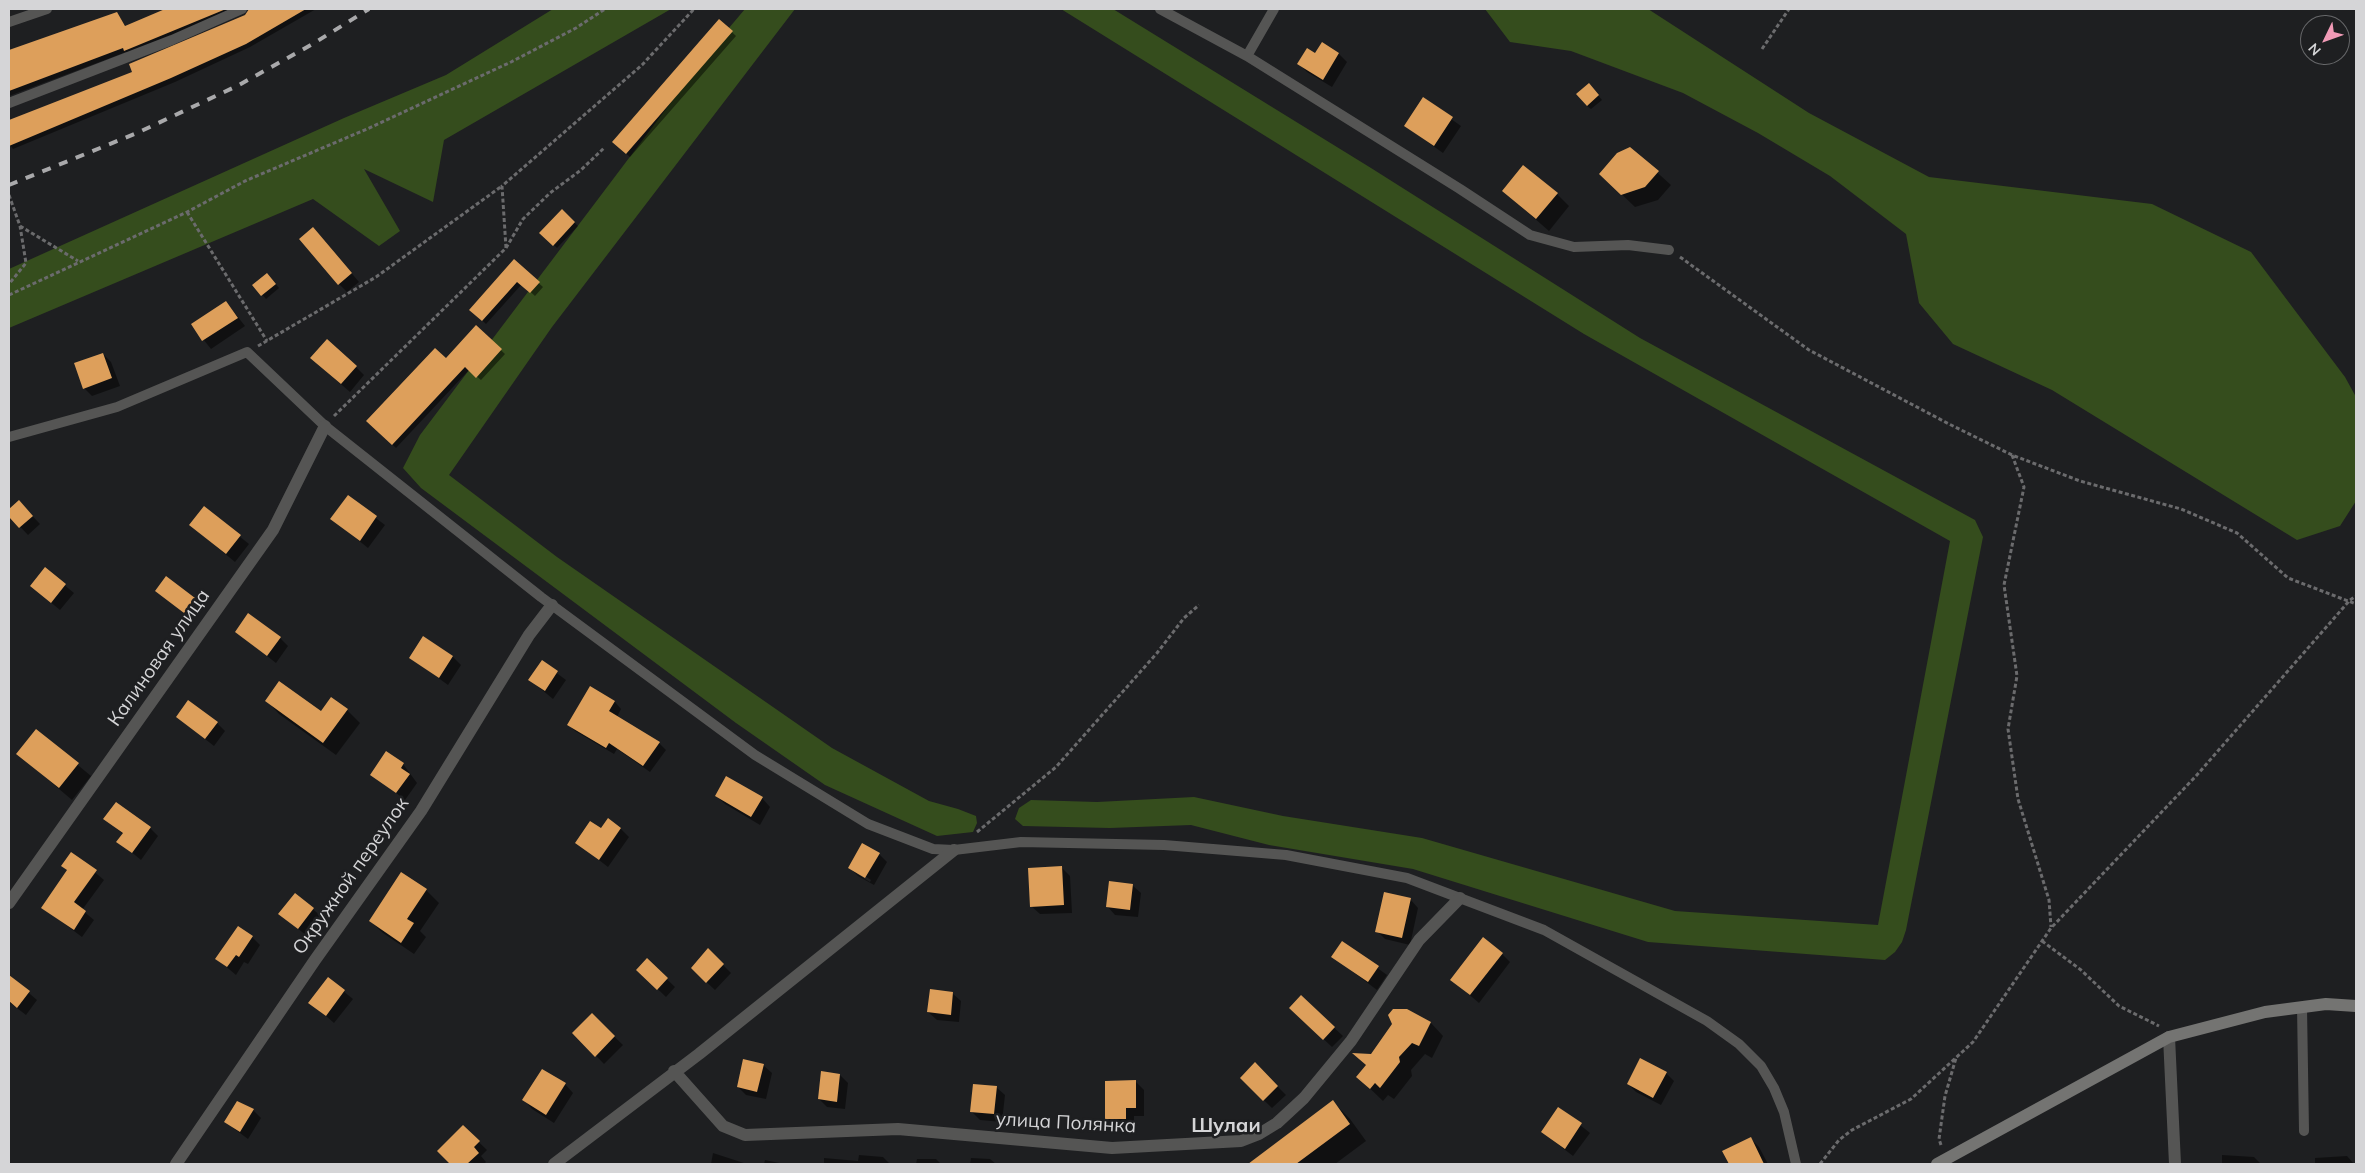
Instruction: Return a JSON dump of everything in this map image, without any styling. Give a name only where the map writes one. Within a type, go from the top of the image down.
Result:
[{"type":"street","name":"Калиновая улица","points":[[9,903],[273,530],[325,426]]},
{"type":"street","name":"Окружной переулок","points":[[176,1164],[314,960],[421,811],[529,634],[552,605]]},
{"type":"street","points":[[554,1164],[674,1071],[699,1054],[954,850]]},
{"type":"street","name":"улица Полянка","points":[[674,1071],[723,1126],[745,1135],[898,1129],[1112,1148],[1241,1141],[1259,1134],[1278,1123],[1304,1098],[1351,1041],[1419,940],[1460,898]]},
{"type":"street","points":[[1950,1160],[2174,1036],[2265,1012],[2326,1004],[2356,1006]]},
{"type":"street","points":[[2174,1036],[2175,1164]]},
{"type":"lane","points":[[9,22],[47,9]]},
{"type":"lane","points":[[9,103],[172,40],[242,9]]},
{"type":"lane","points":[[1160,9],[1246,56],[1460,189],[1530,235],[1574,247],[1628,245],[1669,250]]},
{"type":"lane","points":[[1246,56],[1274,9]]},
{"type":"lane","points":[[9,437],[117,407],[247,352],[325,426],[427,509],[552,605],[755,755],[868,824],[933,849],[954,850],[1020,842],[1164,845],[1286,856],[1407,878],[1544,930],[1707,1021],[1739,1044],[1761,1066],[1774,1088],[1784,1112],[1796,1164]]},
{"type":"lane","points":[[2302,1007],[2304,1132]]},
{"type":"path","points":[[9,295],[78,261],[187,212],[245,181],[367,130],[512,62],[576,28],[605,9]]},
{"type":"path","points":[[247,352],[376,277],[502,186],[642,65],[694,9]]},
{"type":"path","points":[[1762,49],[1789,9]]},
{"type":"path","points":[[325,426],[506,248],[523,219],[550,193],[581,170],[604,148]]},
{"type":"path","points":[[502,186],[506,248]]},
{"type":"path","points":[[9,195],[20,226],[26,262],[9,284]]},
{"type":"path","points":[[187,212],[267,341]]},
{"type":"path","points":[[20,226],[78,261]]},
{"type":"path","points":[[1669,250],[1809,350],[2012,455],[2080,480],[2181,509],[2237,533],[2288,578],[2328,595],[2350,600],[2356,604]]},
{"type":"path","points":[[2012,455],[2024,487],[2004,585],[2017,676],[2008,729],[2018,799],[2049,900],[2050,928]]},
{"type":"path","points":[[1820,1164],[1839,1140],[1852,1130],[1912,1099],[1972,1042],[2050,928],[2196,776],[2350,600],[2356,596]]},
{"type":"path","points":[[976,833],[1056,767],[1157,654],[1184,618],[1199,606]]},
{"type":"path","points":[[2042,940],[2080,970],[2119,1006],[2174,1036]]},
{"type":"path","points":[[1950,1160],[1939,1139],[1945,1096],[1956,1058]]},
{"type":"green space","points":[[553,9],[671,9],[444,140],[433,202],[364,169],[400,231],[379,246],[313,199],[9,328],[9,269],[344,118],[446,75]]},
{"type":"green space","points":[[745,9],[795,9],[552,327],[449,475],[557,557],[832,748],[929,801],[976,816],[977,823],[973,832],[937,836],[825,785],[736,723],[421,488],[403,468],[420,435],[712,48]]},
{"type":"green space","points":[[1061,9],[1113,9],[1371,168],[1640,338],[1975,520],[1983,537],[1906,930],[1902,942],[1895,952],[1885,960],[1648,942],[1413,869],[1269,845],[1191,825],[1110,828],[1023,826],[1015,819],[1019,808],[1031,800],[1097,802],[1194,797],[1283,816],[1422,838],[1675,911],[1878,925],[1950,541],[1584,334]]},
{"type":"green space","points":[[1485,9],[1648,9],[1809,113],[1929,177],[2152,204],[2251,252],[2345,377],[2356,397],[2356,501],[2340,526],[2297,540],[2052,390],[1953,344],[1919,303],[1906,234],[1830,176],[1758,133],[1683,93],[1571,51],[1510,42]]},
{"type":"building","points":[[165,9],[226,9],[124,51],[123,48],[9,91],[9,50],[117,12],[125,26]]},
{"type":"building","points":[[249,9],[306,9],[246,44],[171,78],[9,146],[9,120],[132,72],[129,64],[245,15]]},
{"type":"building","points":[[719,19],[733,31],[626,154],[612,142]]},
{"type":"building","points":[[1322,42],[1339,53],[1323,80],[1297,64],[1307,48],[1315,53]]},
{"type":"building","points":[[1589,83],[1599,95],[1587,106],[1576,94]]},
{"type":"building","points":[[1423,97],[1453,117],[1434,146],[1404,126]]},
{"type":"building","points":[[1630,147],[1659,171],[1645,187],[1621,195],[1599,174],[1617,153]]},
{"type":"building","points":[[1523,165],[1558,193],[1536,219],[1502,191]]},
{"type":"building","points":[[562,209],[575,222],[553,246],[539,233]]},
{"type":"building","points":[[313,227],[352,273],[338,285],[299,239]]},
{"type":"building","points":[[514,259],[540,282],[530,293],[517,282],[482,321],[469,310]]},
{"type":"building","points":[[267,273],[276,284],[261,296],[252,285]]},
{"type":"building","points":[[226,301],[238,318],[202,341],[191,324]]},
{"type":"building","points":[[476,325],[502,349],[476,378],[465,367],[392,445],[366,421],[435,348],[446,358]]},
{"type":"building","points":[[327,339],[357,366],[341,384],[310,358]]},
{"type":"building","points":[[103,353],[112,378],[83,389],[74,363]]},
{"type":"building","points":[[348,495],[377,516],[360,541],[330,519]]},
{"type":"building","points":[[19,500],[33,516],[19,528],[9,517],[9,509]]},
{"type":"building","points":[[204,506],[241,535],[226,554],[189,525]]},
{"type":"building","points":[[45,567],[66,584],[51,603],[30,586]]},
{"type":"building","points":[[166,576],[195,598],[184,613],[155,591]]},
{"type":"building","points":[[248,613],[281,637],[267,656],[235,632]]},
{"type":"building","points":[[423,636],[453,656],[439,678],[409,658]]},
{"type":"building","points":[[542,660],[558,671],[545,691],[528,680]]},
{"type":"building","points":[[279,681],[321,711],[331,697],[348,709],[323,743],[265,701]]},
{"type":"building","points":[[590,686],[615,701],[609,711],[660,742],[643,766],[609,743],[606,748],[567,725]]},
{"type":"building","points":[[188,700],[218,722],[205,739],[176,717]]},
{"type":"building","points":[[36,729],[79,763],[59,788],[16,754]]},
{"type":"building","points":[[386,751],[404,763],[401,768],[410,774],[396,793],[370,775]]},
{"type":"building","points":[[726,776],[763,797],[751,817],[715,796]]},
{"type":"building","points":[[116,802],[151,827],[132,853],[116,842],[123,833],[103,819]]},
{"type":"building","points":[[608,818],[621,828],[599,860],[575,843],[590,821],[601,828]]},
{"type":"building","points":[[862,843],[880,853],[865,878],[848,868]]},
{"type":"building","points":[[71,852],[97,870],[74,902],[86,911],[74,930],[41,908],[67,870],[61,866]]},
{"type":"building","points":[[1062,866],[1064,905],[1030,907],[1028,868]]},
{"type":"building","points":[[401,872],[427,889],[407,919],[414,923],[401,943],[369,921]]},
{"type":"building","points":[[1109,881],[1133,884],[1130,910],[1106,907]]},
{"type":"building","points":[[1384,892],[1411,898],[1402,938],[1375,932]]},
{"type":"building","points":[[295,893],[314,908],[298,929],[278,914]]},
{"type":"building","points":[[238,926],[253,936],[239,957],[236,955],[227,967],[215,959]]},
{"type":"building","points":[[1483,937],[1503,953],[1470,995],[1450,980]]},
{"type":"building","points":[[1342,941],[1379,966],[1368,982],[1331,957]]},
{"type":"building","points":[[708,948],[724,964],[706,983],[691,968]]},
{"type":"building","points":[[647,958],[668,978],[657,990],[636,970]]},
{"type":"building","points":[[9,975],[30,991],[17,1008],[9,1001]]},
{"type":"building","points":[[328,977],[345,990],[326,1016],[308,1003]]},
{"type":"building","points":[[930,989],[953,992],[951,1015],[927,1012]]},
{"type":"building","points":[[1301,995],[1335,1027],[1323,1040],[1289,1008]]},
{"type":"building","points":[[1393,1009],[1407,1009],[1431,1022],[1419,1046],[1412,1043],[1399,1057],[1400,1062],[1380,1088],[1375,1083],[1370,1089],[1356,1077],[1366,1065],[1352,1053],[1371,1054],[1392,1024],[1388,1015]]},
{"type":"building","points":[[592,1013],[615,1036],[595,1057],[572,1033]]},
{"type":"building","points":[[1640,1058],[1667,1072],[1653,1098],[1627,1084]]},
{"type":"building","points":[[743,1059],[764,1064],[757,1092],[737,1087]]},
{"type":"building","points":[[1255,1062],[1278,1086],[1263,1101],[1240,1078]]},
{"type":"building","points":[[542,1069],[566,1083],[546,1115],[522,1100]]},
{"type":"building","points":[[821,1071],[840,1074],[837,1102],[818,1099]]},
{"type":"building","points":[[1136,1080],[1136,1108],[1126,1108],[1126,1119],[1105,1119],[1105,1081]]},
{"type":"building","points":[[973,1084],[997,1086],[994,1114],[970,1112]]},
{"type":"building","points":[[1333,1100],[1350,1124],[1296,1164],[1248,1164]]},
{"type":"building","points":[[237,1101],[254,1109],[240,1132],[224,1122]]},
{"type":"building","points":[[1558,1107],[1582,1123],[1565,1149],[1541,1132]]},
{"type":"building","points":[[463,1125],[480,1141],[474,1147],[479,1153],[467,1164],[450,1164],[437,1151]]},
{"type":"building","points":[[1751,1137],[1764,1164],[1729,1164],[1722,1151]]},
{"type":"railway","points":[[9,185],[137,133],[237,86],[311,45],[369,9]]},
{"type":"district","name":"Шулаи","points":[[1226,1126]]}]
